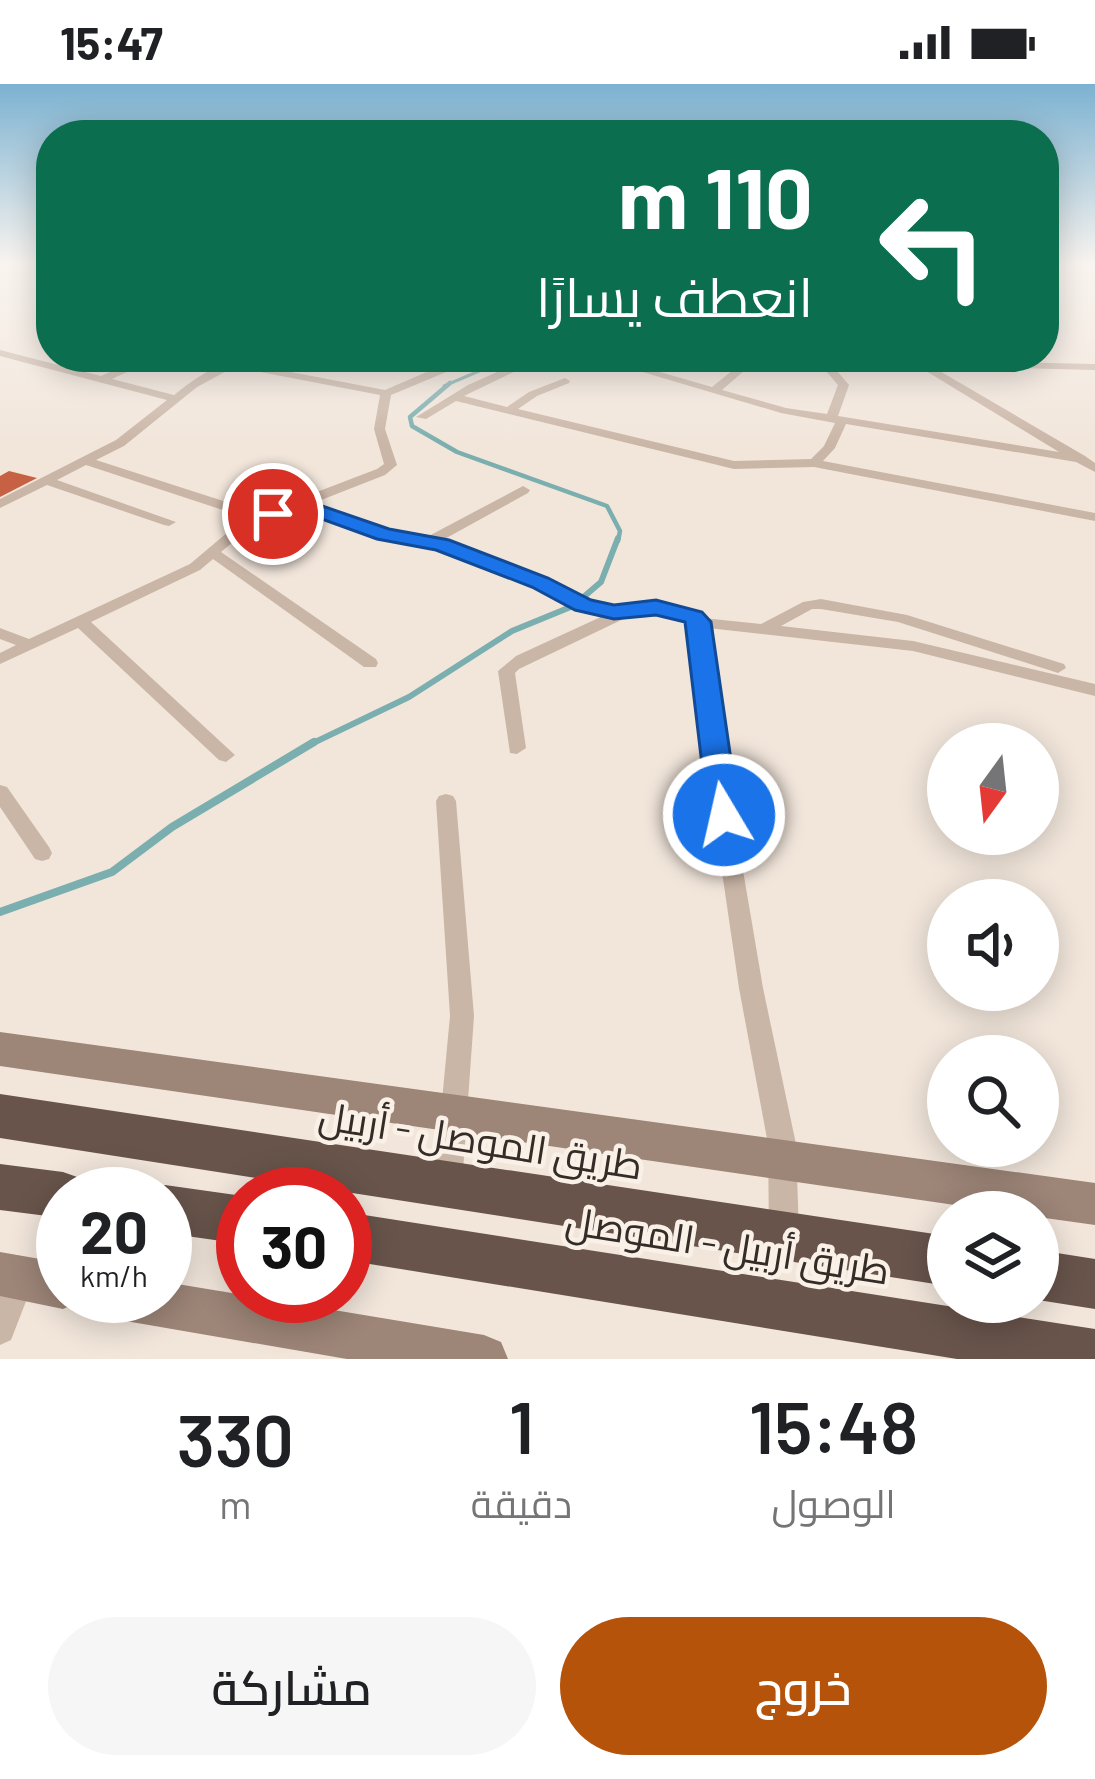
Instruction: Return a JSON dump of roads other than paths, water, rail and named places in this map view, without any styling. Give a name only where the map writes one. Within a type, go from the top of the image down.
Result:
[{"type":"highway","name":"طريق الموصل - أربيل","points":[[0,1116],[927,1258]]},
{"type":"highway","points":[[0,1187],[36,1192]]},
{"type":"highway","name":"طريق أربيل - الموصل","points":[[372,1240],[1095,1354]]},
{"type":"highway","points":[[1059,1278],[1095,1284]]},
{"type":"main road","points":[[0,1049],[1095,1204]]},
{"type":"main road","points":[[192,1310],[436,1355],[484,1359]]},
{"type":"street","points":[[0,352],[36,362]]},
{"type":"street","points":[[1059,366],[1095,367]]},
{"type":"street","points":[[72,372],[177,399]]},
{"type":"street","points":[[101,380],[119,372]]},
{"type":"street","points":[[0,504],[120,443],[221,372]]},
{"type":"street","points":[[290,372],[386,393],[436,372]]},
{"type":"street","points":[[422,417],[510,372]]},
{"type":"street","points":[[649,372],[785,411],[1081,459]]},
{"type":"street","points":[[714,391],[736,372]]},
{"type":"street","points":[[814,463],[829,448],[844,385],[832,372]]},
{"type":"street","points":[[933,372],[1095,468]]},
{"type":"street","points":[[508,411],[565,381]]},
{"type":"street","points":[[0,658],[195,567],[246,524],[391,465],[378,440],[379,410],[386,393]]},
{"type":"street","points":[[458,398],[734,465],[814,463],[1095,517]]},
{"type":"street","points":[[87,460],[243,512]]},
{"type":"street","points":[[48,481],[169,522]]},
{"type":"street","points":[[428,542],[523,490]]},
{"type":"street","points":[[299,504],[385,535],[428,542],[540,583],[583,605],[614,612],[676,610],[699,622],[913,646],[1095,690]]},
{"type":"street","points":[[213,553],[370,663]]},
{"type":"street","points":[[766,628],[808,605],[865,610],[1095,679]]},
{"type":"street","points":[[517,748],[506,670],[614,612]]},
{"type":"street","points":[[80,621],[226,755]]},
{"type":"street","points":[[699,622],[710,729],[783,1160],[784,1235]]},
{"type":"street","points":[[0,633],[29,645]]},
{"type":"street","points":[[0,792],[41,854]]},
{"type":"street","points":[[446,801],[462,1016],[448,1186]]},
{"type":"street","points":[[0,1329],[28,1279]]},
{"type":"waterway","points":[[449,384],[477,372]]},
{"type":"waterway","points":[[444,386],[449,384]]},
{"type":"waterway","points":[[449,384],[410,417],[412,426],[457,452],[607,506],[620,531],[618,541]]},
{"type":"waterway","points":[[309,745],[409,697],[512,631],[573,606],[601,582],[618,538]]},
{"type":"waterway","points":[[0,912],[112,872],[172,827],[314,742]]}]
